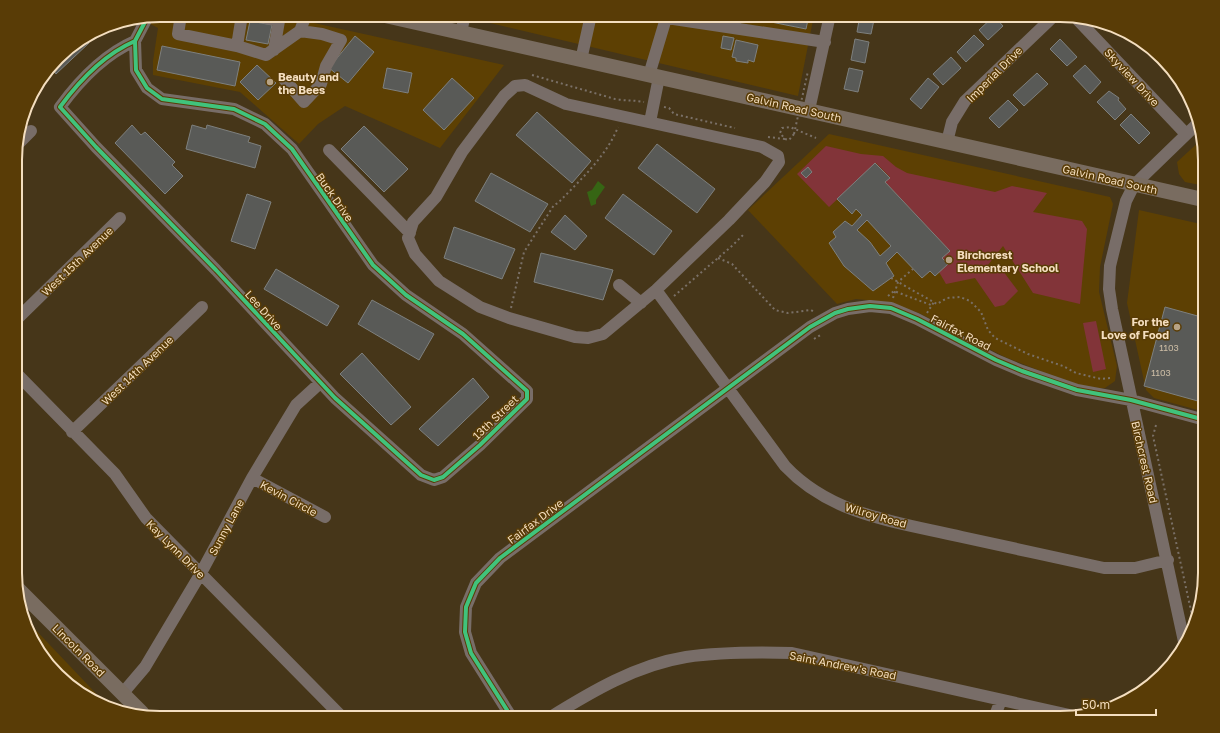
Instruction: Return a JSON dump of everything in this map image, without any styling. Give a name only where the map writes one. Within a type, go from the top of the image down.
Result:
[{"type":"main road","name":"Galvin Road South","points":[[417,22],[1198,199]]},
{"type":"main road","name":"Lincoln Road","points":[[24,595],[138,709]]},
{"type":"street","points":[[181,22],[178,34],[237,46],[266,55],[300,30],[303,22]]},
{"type":"street","points":[[237,46],[241,22]]},
{"type":"street","points":[[274,50],[279,22]]},
{"type":"street","points":[[461,32],[463,22]]},
{"type":"street","points":[[581,60],[589,22]]},
{"type":"street","points":[[650,122],[654,76],[666,22]]},
{"type":"street","points":[[703,22],[825,42]]},
{"type":"street","points":[[809,110],[829,22]]},
{"type":"street","name":"Imperial Drive","points":[[947,142],[952,122],[965,102],[1048,22]]},
{"type":"street","points":[[135,41],[144,23]]},
{"type":"street","name":"Skyview Drive","points":[[1082,24],[1186,134]]},
{"type":"street","points":[[284,79],[304,102],[321,84],[326,66],[341,40],[322,34],[300,30]]},
{"type":"street","name":"Lee Drive","points":[[135,41],[124,46],[99,64],[71,92],[60,107],[96,147],[216,270],[320,382],[421,475],[434,480],[443,478],[470,454]]},
{"type":"street","name":"Buck Drive","points":[[135,41],[136,70],[147,88],[162,99],[234,109],[265,124],[292,149],[373,265],[406,295],[463,334],[527,391]]},
{"type":"street","points":[[525,85],[566,104],[650,122],[762,147],[778,156],[779,162],[765,182],[729,220],[656,290],[603,334],[588,338],[566,334],[509,318],[480,307],[439,281],[415,254],[408,238],[413,222],[436,197],[462,152],[504,96],[515,86],[525,85]]},
{"type":"street","points":[[1134,185],[1194,127]]},
{"type":"street","points":[[24,138],[31,131]]},
{"type":"street","points":[[329,150],[410,233]]},
{"type":"street","name":"Birchcrest Road","points":[[1134,185],[1126,201],[1120,222],[1110,266],[1109,289],[1131,400],[1168,560],[1183,636]]},
{"type":"street","name":"West 15th Avenue","points":[[22,314],[120,218]]},
{"type":"street","points":[[619,285],[641,303]]},
{"type":"street","name":"Wilroy Road","points":[[656,290],[728,388],[774,454],[794,475],[823,497],[849,509],[875,517],[1104,568],[1135,568],[1168,560]]},
{"type":"street","name":"Fairfax Road","points":[[728,388],[810,327],[835,313],[860,306],[891,308],[910,316],[996,360],[1022,371],[1077,390],[1131,400],[1198,418]]},
{"type":"street","name":"West 14th Avenue","points":[[72,432],[202,307]]},
{"type":"street","name":"Kay Lynn Drive","points":[[22,379],[72,432],[115,474],[146,518],[336,711]]},
{"type":"street","name":"Sunny Lane","points":[[122,694],[145,667],[201,573],[252,478],[296,405],[320,382]]},
{"type":"street","name":"Fairfax Drive","points":[[508,711],[471,653],[465,632],[466,607],[476,583],[500,558],[728,388]]},
{"type":"street","name":"13th Street","points":[[470,454],[527,399],[527,391]]},
{"type":"street","name":"Kevin Circle","points":[[252,478],[325,517]]},
{"type":"street","name":"Saint Andrew's Road","points":[[560,711],[591,692],[639,670],[685,658],[745,652],[792,653],[1051,711]]},
{"type":"street","points":[[997,711],[1001,700]]},
{"type":"path","points":[[808,71],[794,134],[789,140],[785,139],[780,132],[782,128],[790,127],[816,138]]},
{"type":"path","points":[[509,318],[524,252],[529,241],[554,205],[558,203],[590,169],[613,140],[623,117]]},
{"type":"path","points":[[666,304],[690,280],[718,258],[743,234]]},
{"type":"path","points":[[718,258],[732,264],[775,310],[788,314],[811,310],[817,314]]},
{"type":"path","points":[[891,308],[898,282],[913,269]]},
{"type":"path","points":[[891,278],[937,304],[946,298],[960,297],[970,301],[981,312],[988,330],[995,338],[1028,354],[1064,366],[1076,373],[1101,379],[1111,378]]},
{"type":"path","points":[[808,344],[828,331]]},
{"type":"path","points":[[1156,425],[1153,436],[1192,614]]},
{"type":"shaded area","points":[[310,22],[504,65],[440,148],[345,106],[318,124],[299,144],[240,92],[153,75],[153,61],[158,28],[148,23]]},
{"type":"shaded area","points":[[486,22],[813,22],[798,96]]},
{"type":"shaded area","name":"Birchcrest Elementary School","points":[[829,134],[1110,197],[1113,204],[1100,267],[1099,292],[1117,366],[1115,381],[1105,388],[1080,385],[1005,357],[919,313],[887,302],[856,299],[837,304],[748,210]]},
{"type":"shaded area","points":[[1197,144],[1198,185],[1185,182],[1179,174],[1177,162]]},
{"type":"shaded area","points":[[826,146],[861,154],[883,156],[896,167],[907,173],[995,192],[1012,186],[1047,193],[1033,212],[1082,221],[1087,229],[1080,304],[1033,293],[1003,246],[984,270],[1003,271],[1018,291],[1004,305],[995,307],[975,278],[946,284],[939,272],[948,264],[942,258],[950,251],[885,182],[890,177],[876,163],[829,207],[797,174]]},
{"type":"shaded area","points":[[598,181],[605,187],[596,200],[596,204],[591,206],[587,192],[592,190]]},
{"type":"shaded area","points":[[1139,210],[1198,223],[1198,410],[1154,398],[1146,390],[1127,303]]},
{"type":"shaded area","points":[[1096,321],[1106,369],[1093,372],[1083,323]]},
{"type":"shaded area","points":[[33,628],[100,697],[76,683],[56,664],[45,650]]},
{"type":"building","points":[[250,22],[272,25],[268,44],[246,40]]},
{"type":"building","points":[[771,22],[808,22],[806,29]]},
{"type":"building","points":[[859,22],[874,22],[871,34],[857,32]]},
{"type":"building","points":[[988,22],[999,22],[1003,26],[988,40],[979,30]]},
{"type":"building","points":[[974,35],[984,45],[966,62],[957,52]]},
{"type":"building","points":[[355,36],[374,52],[348,83],[329,68]]},
{"type":"building","points":[[723,36],[734,38],[731,50],[721,48]]},
{"type":"building","points":[[855,39],[869,42],[865,63],[851,60]]},
{"type":"building","points":[[1060,39],[1077,57],[1067,66],[1050,49]]},
{"type":"building","points":[[736,40],[758,45],[754,62],[748,60],[748,63],[736,61],[736,58],[732,57]]},
{"type":"building","points":[[88,42],[89,43],[56,74],[54,71],[56,69],[69,56]]},
{"type":"building","points":[[162,46],[240,62],[235,86],[157,70]]},
{"type":"building","points":[[951,57],[961,68],[943,85],[933,74]]},
{"type":"building","points":[[257,65],[276,83],[258,100],[240,82]]},
{"type":"building","points":[[1085,65],[1101,82],[1090,94],[1073,76]]},
{"type":"building","points":[[387,68],[412,73],[408,93],[383,88]]},
{"type":"building","points":[[849,68],[863,71],[858,92],[844,89]]},
{"type":"building","points":[[1037,73],[1048,84],[1024,106],[1013,95]]},
{"type":"building","points":[[452,78],[474,98],[444,130],[423,110]]},
{"type":"building","points":[[928,78],[939,87],[921,109],[910,99]]},
{"type":"building","points":[[1109,91],[1119,98],[1118,100],[1126,109],[1115,120],[1097,102]]},
{"type":"building","points":[[1008,100],[1018,110],[999,128],[989,118]]},
{"type":"building","points":[[537,112],[591,161],[572,183],[516,135]]},
{"type":"building","points":[[1131,114],[1150,133],[1139,144],[1120,125]]},
{"type":"building","points":[[132,125],[141,135],[145,132],[175,162],[172,165],[183,176],[165,194],[115,143]]},
{"type":"building","points":[[192,125],[206,129],[207,125],[250,137],[248,142],[261,146],[255,168],[186,149]]},
{"type":"building","points":[[364,126],[408,169],[384,192],[341,149]]},
{"type":"building","points":[[657,144],[715,189],[697,213],[638,168]]},
{"type":"building","points":[[875,163],[890,178],[885,182],[950,251],[942,258],[948,264],[935,276],[930,271],[922,278],[897,252],[886,263],[894,276],[873,291],[844,266],[829,243],[836,237],[833,232],[845,221],[852,226],[862,215],[856,209],[852,214],[837,199]],"holes":[[[867,220],[891,246],[880,256],[870,242],[857,230]]]},
{"type":"building","points":[[808,167],[812,172],[806,178],[801,173]]},
{"type":"building","points":[[491,173],[548,204],[530,232],[475,201]]},
{"type":"building","points":[[247,194],[271,202],[255,249],[231,241]]},
{"type":"building","points":[[623,194],[672,231],[654,255],[605,218]]},
{"type":"building","points":[[565,215],[587,236],[575,250],[551,232]]},
{"type":"building","points":[[454,227],[515,249],[502,279],[444,258]]},
{"type":"building","points":[[541,253],[613,270],[603,300],[534,282]]},
{"type":"building","points":[[276,269],[339,306],[327,326],[264,289]]},
{"type":"building","points":[[372,300],[434,334],[419,360],[358,324]]},
{"type":"building","points":[[1165,307],[1198,316],[1198,401],[1144,386]]},
{"type":"building","points":[[362,353],[411,407],[391,425],[340,374]]},
{"type":"building","points":[[473,378],[489,397],[438,446],[419,429]]},
{"type":"cycle path","points":[[135,41],[144,23]]},
{"type":"cycle path","points":[[135,41],[136,70],[147,88],[162,99],[234,109],[265,124],[292,149],[373,265],[406,295],[463,334],[527,391],[527,399],[480,445],[443,477],[434,480],[421,475],[335,398],[216,270],[96,147],[60,107],[93,69],[113,53],[135,41]]},
{"type":"cycle path","points":[[508,711],[471,653],[465,632],[466,607],[476,583],[500,558],[810,327],[835,313],[848,309],[870,306],[891,308],[917,319],[996,360],[1022,371],[1077,390],[1131,400],[1198,418]]},
{"type":"place","name":"Beauty and the Bees","points":[[270,82]]},
{"type":"place","name":"Birchcrest Elementary School","points":[[949,260]]},
{"type":"place","name":"For the Love of Food","points":[[1177,327]]}]
